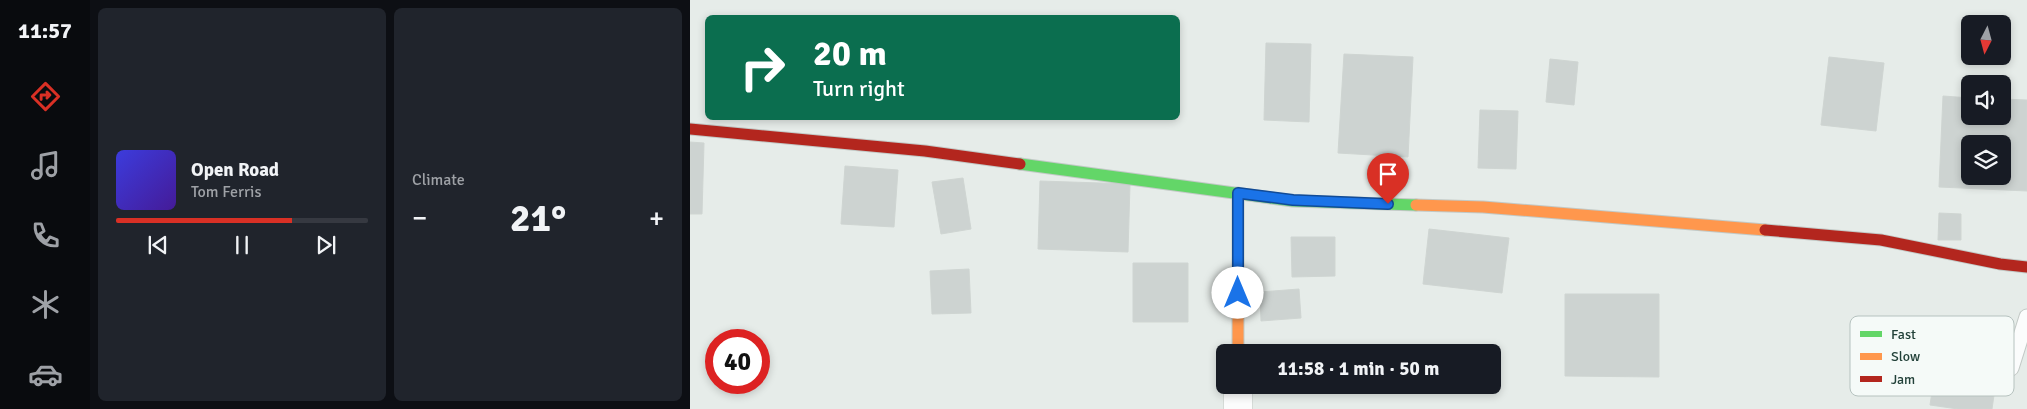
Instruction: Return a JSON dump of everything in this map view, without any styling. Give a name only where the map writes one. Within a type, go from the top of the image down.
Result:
[{"type":"street","points":[[690,129],[925,151],[1293,200],[1484,207],[1881,240],[2000,264],[2027,267]]},
{"type":"street","points":[[1238,193],[1238,344]]},
{"type":"street","points":[[1238,394],[1238,409]]},
{"type":"lane","points":[[2014,358],[2027,317]]},
{"type":"building","points":[[1266,43],[1311,44],[1309,122],[1264,120]]},
{"type":"building","points":[[1344,54],[1413,57],[1408,157],[1338,153]]},
{"type":"building","points":[[1829,57],[1884,63],[1876,131],[1821,125]]},
{"type":"building","points":[[1550,59],[1578,62],[1574,105],[1546,102]]},
{"type":"building","points":[[1943,96],[1961,97],[1961,125],[2011,125],[2011,99],[2027,100],[2027,191],[1939,187]]},
{"type":"building","points":[[1480,110],[1518,111],[1516,169],[1478,168]]},
{"type":"building","points":[[690,142],[704,143],[702,214],[690,214]]},
{"type":"building","points":[[845,166],[898,170],[894,227],[841,224]]},
{"type":"building","points":[[963,178],[971,229],[941,234],[932,182]]},
{"type":"building","points":[[1040,181],[1130,184],[1128,252],[1038,249]]},
{"type":"building","points":[[1939,213],[1961,214],[1961,240],[1938,240]]},
{"type":"building","points":[[1429,229],[1509,238],[1502,293],[1423,284]]},
{"type":"building","points":[[1291,237],[1335,237],[1335,276],[1292,277]]},
{"type":"building","points":[[1133,263],[1188,263],[1188,322],[1133,322]]},
{"type":"building","points":[[969,269],[971,313],[932,314],[930,271]]},
{"type":"building","points":[[1299,289],[1301,318],[1261,321],[1260,292]]},
{"type":"building","points":[[1565,294],[1659,294],[1659,377],[1565,376]]},
{"type":"building","points":[[1931,396],[1994,396],[1992,409],[1958,409],[1930,405]]},
{"type":"traffic: fast","points":[[1020,164],[1293,201],[1416,205]]},
{"type":"traffic: slow","points":[[1238,193],[1238,344]]},
{"type":"traffic: slow","points":[[1416,205],[1483,207],[1765,230]]},
{"type":"traffic: jam","points":[[690,129],[925,151],[1020,164]]},
{"type":"traffic: jam","points":[[1765,230],[1881,240],[2000,264],[2027,267]]},
{"type":"route","points":[[1238,293],[1238,193],[1293,200],[1388,204]]}]
